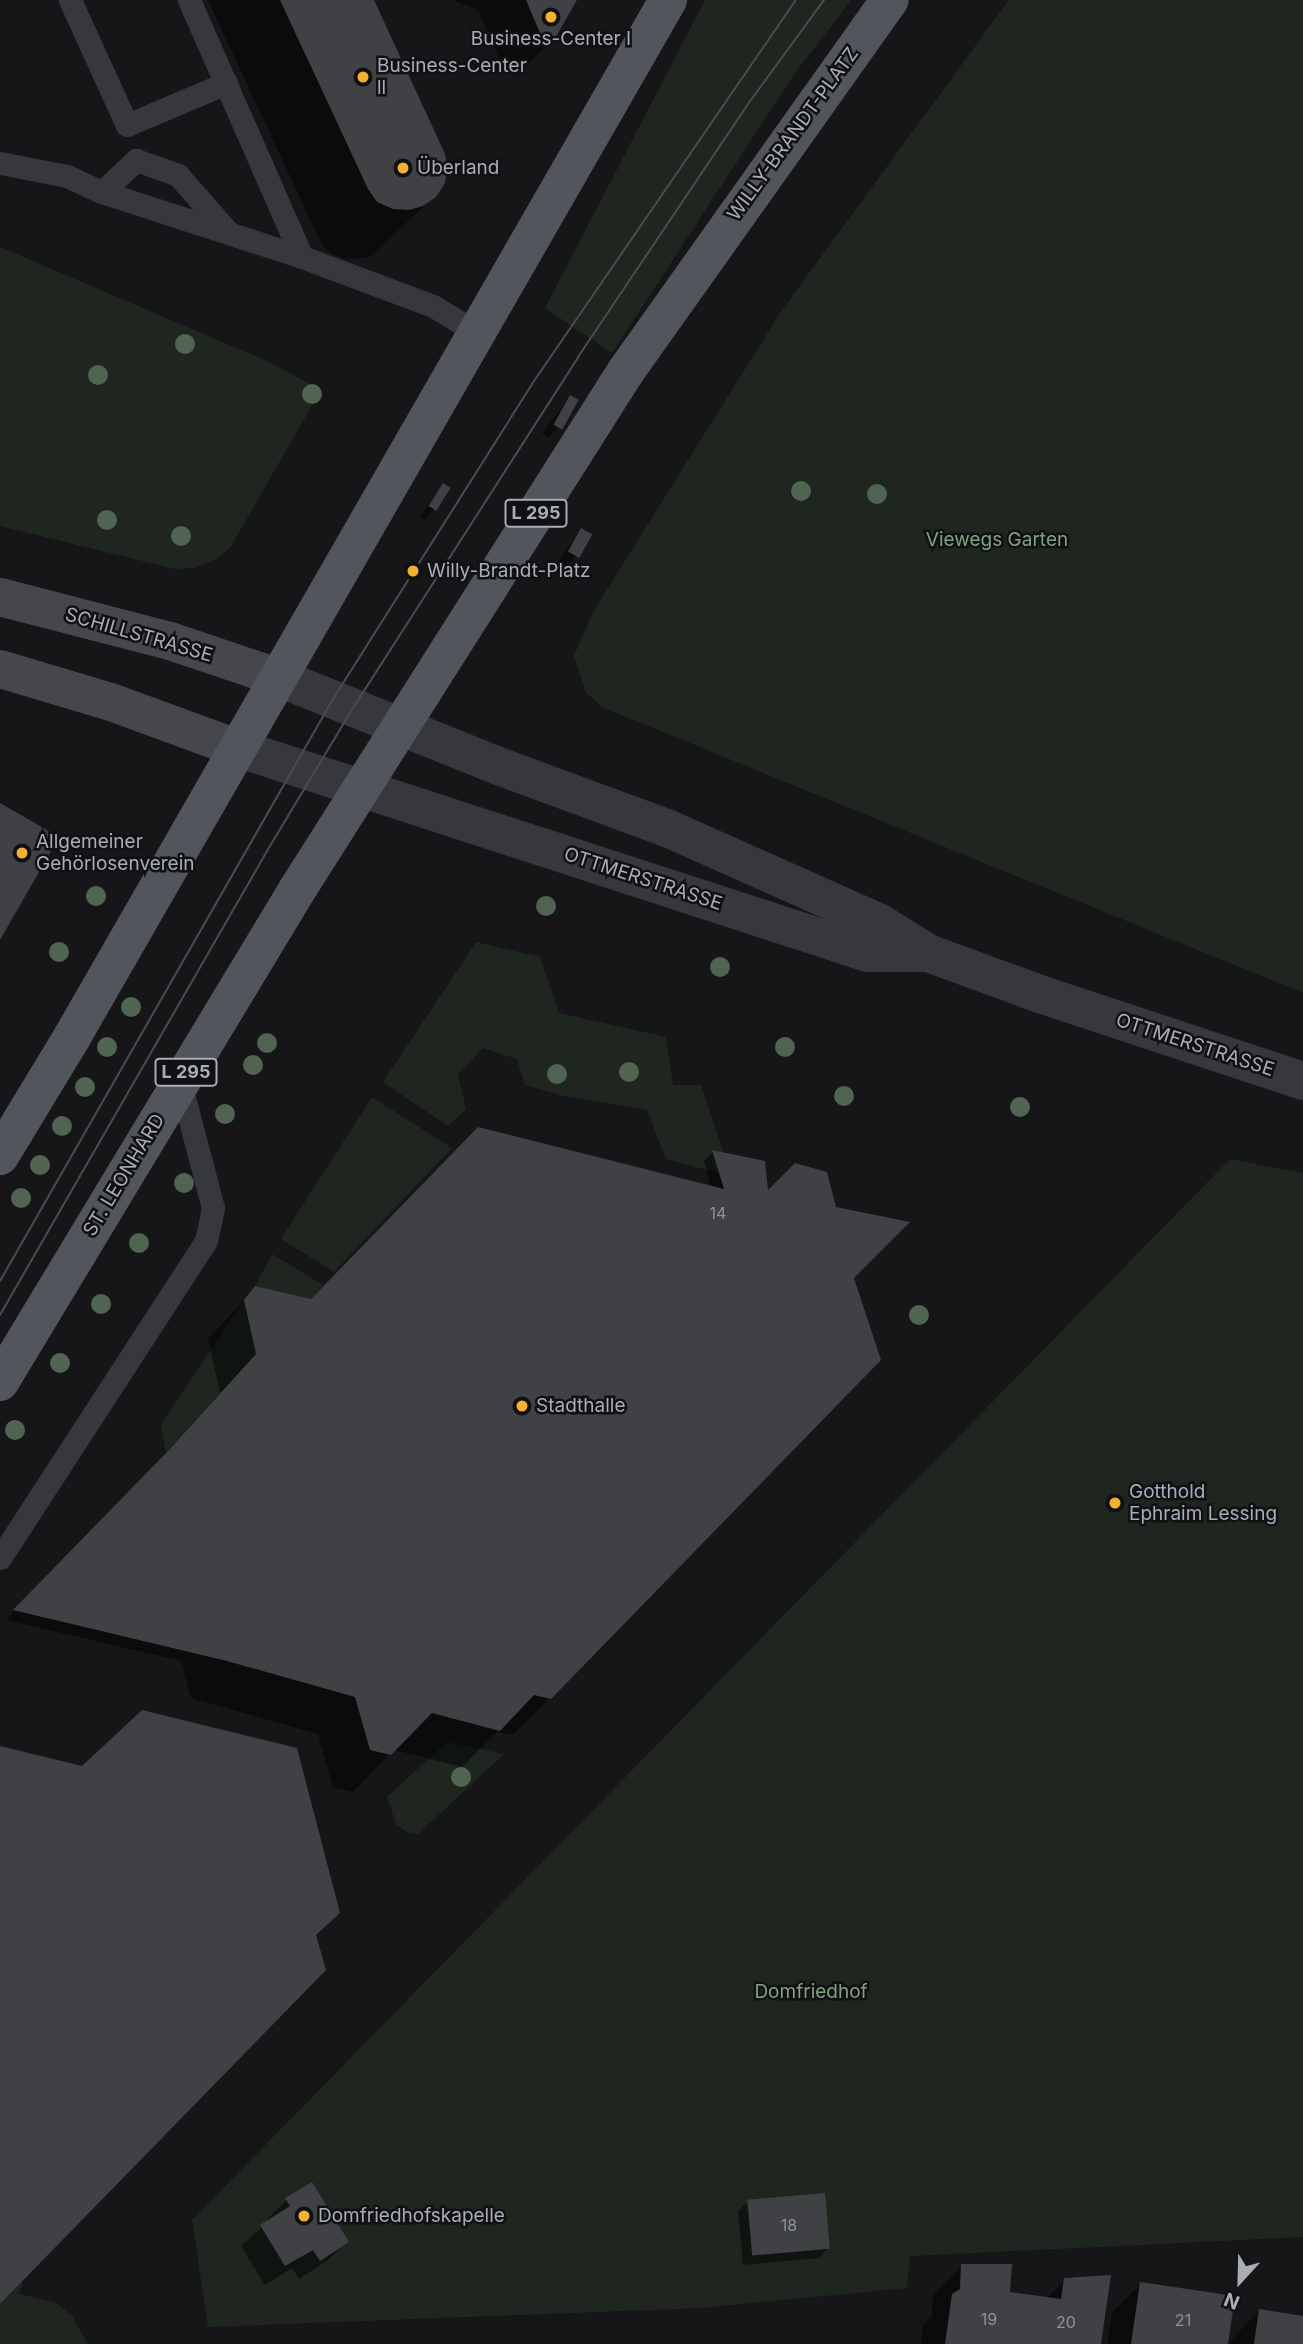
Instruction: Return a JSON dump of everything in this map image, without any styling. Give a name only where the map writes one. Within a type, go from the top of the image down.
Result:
[{"type":"main road","points":[[0,1156],[79,1025],[667,0]]},
{"type":"main road","name":"WILLY-BRANDT-PLATZ","points":[[401,727],[626,371],[890,0]]},
{"type":"main road","name":"SCHILLSTRASSE","points":[[0,597],[170,641],[277,677]]},
{"type":"main road","points":[[0,669],[111,702],[237,748]]},
{"type":"main road","name":"L 295","points":[[360,790],[401,727]]},
{"type":"main road","name":"ST. LEONHARD","points":[[0,1381],[360,790]]},
{"type":"street","name":"OTTMERSTRASSE","points":[[277,677],[667,828],[880,922],[928,953],[1043,995],[1303,1081]]},
{"type":"street","name":"OTTMERSTRASSE","points":[[237,748],[868,953],[928,953]]},
{"type":"lane","points":[[70,0],[127,125],[226,83]]},
{"type":"lane","points":[[189,0],[302,257]]},
{"type":"lane","points":[[102,192],[136,160],[178,175],[228,233]]},
{"type":"lane","points":[[0,163],[67,176],[102,192],[302,257],[433,306],[476,332]]},
{"type":"lane","points":[[0,1558],[206,1241],[213,1208],[180,1083]]},
{"type":"green space","points":[[705,0],[851,0],[795,73],[612,353],[545,308]]},
{"type":"green space","name":"Viewegs Garten","points":[[1009,0],[1303,0],[1303,993],[604,708],[586,693],[574,656],[593,612],[782,310]]},
{"type":"green space","points":[[0,247],[267,361],[321,390],[230,548],[216,559],[195,568],[175,569],[0,526]]},
{"type":"green space","points":[[476,942],[540,957],[559,1013],[666,1037],[673,1085],[701,1085],[724,1154],[719,1173],[666,1159],[647,1110],[564,1096],[525,1085],[517,1059],[483,1048],[458,1074],[466,1109],[448,1126],[383,1082]]},
{"type":"green space","points":[[372,1097],[452,1148],[334,1272],[281,1239]]},
{"type":"green space","name":"Domfriedhof","points":[[1230,1159],[1303,1173],[1303,2237],[910,2256],[907,2288],[701,2308],[208,2327],[192,2220]]},
{"type":"green space","points":[[272,1254],[323,1285],[311,1299],[255,1286]]},
{"type":"green space","points":[[244,1300],[256,1354],[166,1453],[161,1424]]},
{"type":"green space","points":[[447,1742],[504,1754],[418,1834],[407,1832],[396,1824],[387,1797]]},
{"type":"green space","points":[[23,2280],[19,2294],[57,2303],[72,2316],[88,2344],[0,2344],[0,2304]]},
{"type":"building","name":"Business-Center ll","points":[[280,0],[374,0],[445,154],[448,167],[445,183],[436,197],[423,206],[409,210],[393,209],[377,202],[368,189]]},
{"type":"building","name":"Business-Center I","points":[[526,0],[577,0],[554,40],[546,35],[543,40]]},
{"type":"building","points":[[570,395],[579,400],[562,430],[554,425]]},
{"type":"building","points":[[443,483],[451,488],[436,511],[429,506]]},
{"type":"building","points":[[581,528],[592,534],[579,558],[568,552]]},
{"type":"building","points":[[0,803],[59,837],[0,940]]},
{"type":"building","name":"Stadthalle","points":[[478,1127],[724,1189],[712,1150],[765,1161],[768,1190],[795,1163],[827,1172],[836,1207],[910,1222],[854,1278],[881,1360],[551,1699],[534,1695],[500,1731],[432,1713],[391,1755],[370,1750],[355,1697],[227,1661],[13,1610],[166,1453],[256,1354],[244,1300],[255,1286],[311,1299]]},
{"type":"building","points":[[142,1710],[297,1748],[340,1913],[316,1935],[326,1970],[0,2304],[0,1746],[82,1766]]},
{"type":"building","name":"Domfriedhofskapelle","points":[[312,2182],[349,2242],[320,2261],[313,2250],[285,2266],[260,2225],[290,2206],[285,2198]]},
{"type":"building","points":[[825,2193],[830,2249],[752,2256],[747,2200]]},
{"type":"building","points":[[961,2264],[1012,2264],[1010,2292],[1061,2299],[1064,2278],[1111,2275],[1101,2344],[945,2344],[952,2294],[960,2289]]},
{"type":"building","points":[[1140,2282],[1235,2296],[1228,2344],[1131,2344]]},
{"type":"building","points":[[1259,2309],[1303,2316],[1303,2344],[1254,2344]]},
{"type":"tram line","points":[[0,1281],[333,699],[534,381],[796,0]]},
{"type":"tram line","points":[[0,1315],[267,851],[353,708],[578,357],[751,100],[824,0]]},
{"type":"place","name":"Business-Center I","points":[[551,17]]},
{"type":"place","name":"Business-Center ll","points":[[363,77]]},
{"type":"place","name":"Überland","points":[[403,168]]},
{"type":"place","name":"Willy-Brandt-Platz","points":[[413,571]]},
{"type":"place","name":"Allgemeiner Gehörlosenverein","points":[[22,853]]},
{"type":"place","name":"Stadthalle","points":[[522,1406]]},
{"type":"place","name":"Gotthold Ephraim Lessing","points":[[1115,1503]]},
{"type":"place","name":"Domfriedhofskapelle","points":[[304,2216]]}]
